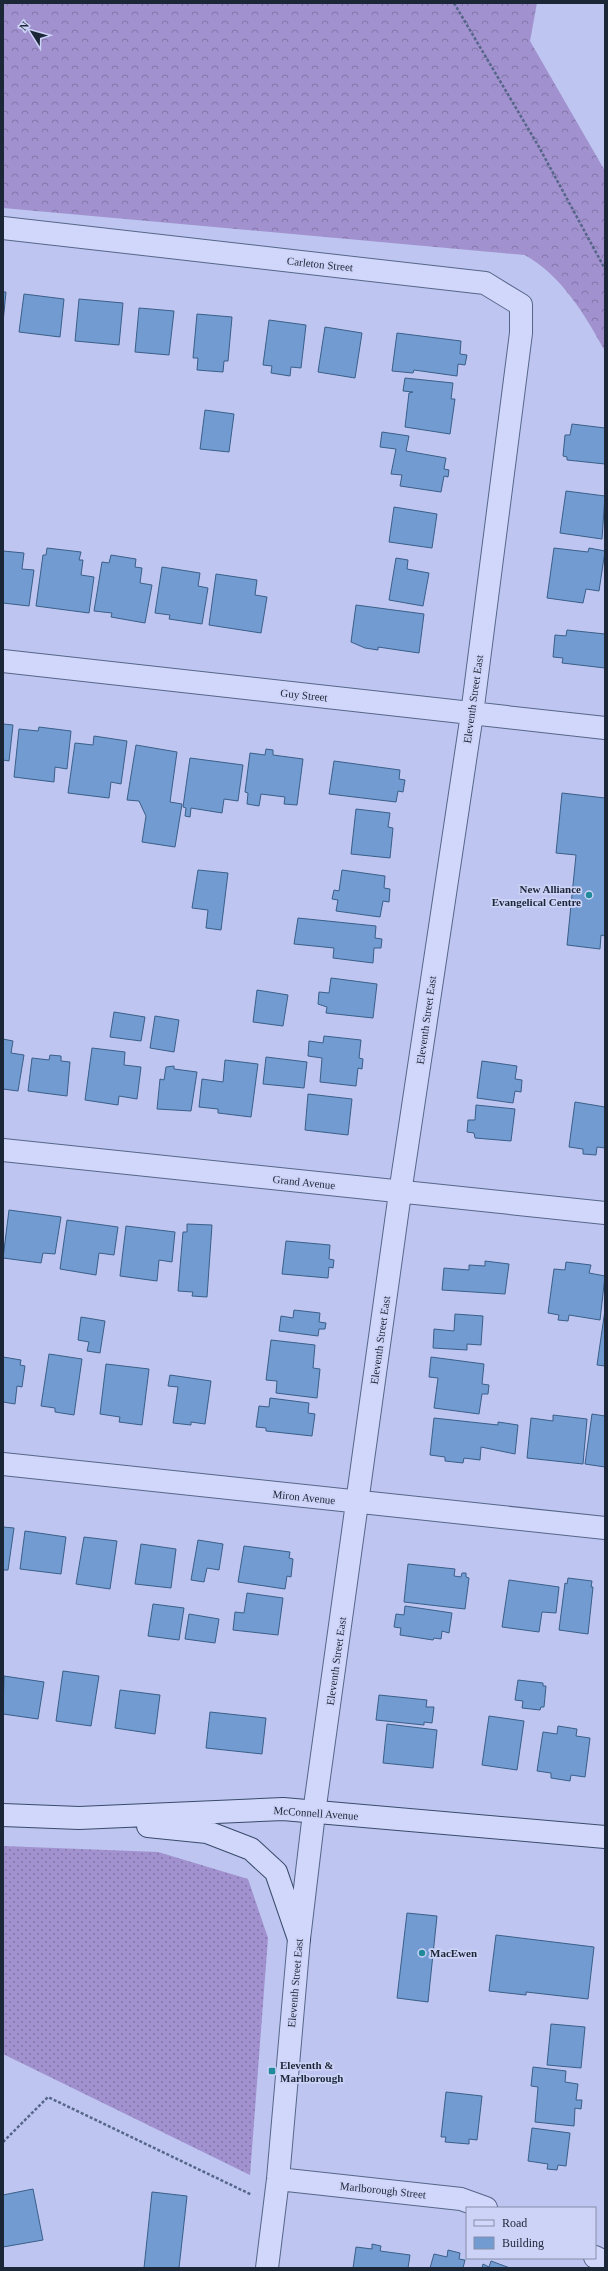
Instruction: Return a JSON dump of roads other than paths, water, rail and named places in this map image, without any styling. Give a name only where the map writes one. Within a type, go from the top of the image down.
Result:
[{"type":"street","name":"Carleton Street","points":[[3,228],[485,283],[521,305],[521,333],[511,415]]},
{"type":"street","name":"Eleventh Street East","points":[[267,2268],[278,2179],[299,1939],[314,1813],[400,1193],[472,714],[511,415]]},
{"type":"street","name":"Guy Street","points":[[3,661],[605,728]]},
{"type":"street","name":"Grand Avenue","points":[[3,1150],[605,1214]]},
{"type":"street","name":"Miron Avenue","points":[[3,1464],[357,1503],[605,1528]]},
{"type":"street","name":"McConnell Avenue","points":[[3,1815],[79,1818],[283,1809],[314,1813],[605,1837]]},
{"type":"street","points":[[79,1818],[207,1832],[251,1848],[276,1872],[299,1939]]},
{"type":"street","name":"Marlborough Street","points":[[278,2179],[461,2199],[483,2207]]},
{"type":"street","points":[[596,2258],[605,2262]]},
{"type":"place","name":"New Alliance Evangelical Centre","points":[[589,895]]},
{"type":"place","name":"MacEwen","points":[[422,1953]]},
{"type":"place","name":"Eleventh & Marlborough","points":[[272,2071]]}]
